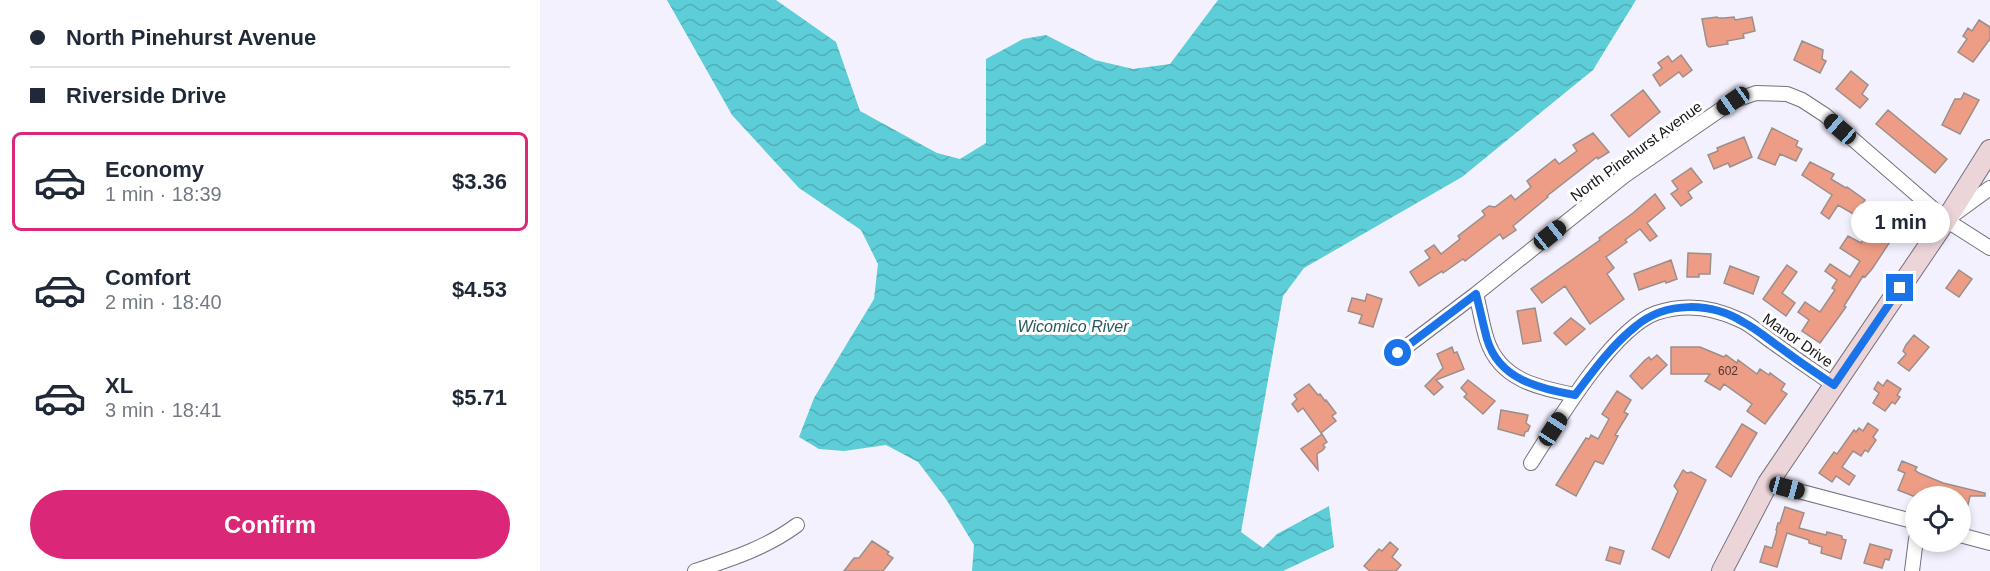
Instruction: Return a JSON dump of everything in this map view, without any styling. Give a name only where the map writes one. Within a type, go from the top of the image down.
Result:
[{"type":"street","name":"North Pinehurst Avenue","points":[[1398,353],[1624,176],[1733,101],[1756,93],[1787,94],[1802,100],[1825,115],[1946,220],[1990,248]]},
{"type":"street","points":[[1722,571],[1768,483],[1946,220],[1990,150]]},
{"type":"street","points":[[1946,220],[1990,188]]},
{"type":"street","points":[[1476,294],[1487,341],[1502,366],[1538,388],[1575,395]]},
{"type":"street","name":"Manor Drive","points":[[1531,463],[1575,395],[1618,342],[1636,325],[1654,314],[1695,307],[1716,310],[1743,321],[1834,385]]},
{"type":"street","points":[[1768,483],[1905,519]]},
{"type":"street","points":[[694,571],[756,550],[797,525]]},
{"type":"street","points":[[1971,537],[1988,539]]},
{"type":"street","points":[[1912,571],[1914,552]]},
{"type":"water","name":"Wicomico River","points":[[667,0],[776,0],[836,42],[860,111],[937,153],[960,159],[986,143],[986,59],[1023,39],[1046,35],[1095,60],[1133,69],[1170,64],[1218,0],[1636,0],[1593,70],[1462,177],[1304,268],[1283,296],[1241,532],[1263,548],[1277,534],[1329,506],[1334,547],[1283,571],[972,571],[974,545],[946,499],[918,462],[886,445],[844,451],[819,449],[799,437],[814,398],[874,299],[878,264],[861,230],[799,188],[732,115]]},
{"type":"building","points":[[1734,17],[1735,20],[1752,17],[1755,31],[1743,34],[1744,38],[1727,41],[1728,44],[1709,47],[1702,19]]},
{"type":"building","points":[[1979,20],[1990,27],[1990,39],[1973,62],[1958,52],[1967,39],[1963,36],[1968,28],[1972,31]]},
{"type":"building","points":[[1802,41],[1823,50],[1822,59],[1826,61],[1820,73],[1794,60]]},
{"type":"building","points":[[1681,55],[1692,70],[1683,77],[1679,72],[1660,86],[1653,75],[1662,68],[1658,63],[1668,56],[1672,62]]},
{"type":"building","points":[[1851,71],[1868,85],[1862,94],[1868,99],[1860,108],[1836,89]]},
{"type":"building","points":[[1643,90],[1660,112],[1629,137],[1611,115]]},
{"type":"building","points":[[1964,93],[1979,100],[1960,134],[1942,125],[1955,99],[1961,99]]},
{"type":"building","points":[[1888,110],[1947,159],[1935,173],[1876,124]]},
{"type":"building","points":[[1772,128],[1798,141],[1796,146],[1802,149],[1796,161],[1780,154],[1775,165],[1758,158]]},
{"type":"building","points":[[1593,133],[1609,152],[1598,159],[1597,157],[1547,196],[1513,226],[1516,230],[1503,239],[1500,234],[1465,261],[1463,259],[1419,286],[1410,272],[1430,258],[1425,251],[1434,245],[1441,254],[1460,239],[1458,236],[1485,215],[1482,211],[1489,206],[1495,207],[1511,195],[1515,200],[1531,187],[1527,181],[1555,159],[1559,164],[1577,151],[1573,145]]},
{"type":"building","points":[[1744,137],[1752,157],[1730,167],[1728,163],[1714,169],[1708,155],[1718,151],[1717,148]]},
{"type":"building","points":[[1810,162],[1834,174],[1831,179],[1865,200],[1855,215],[1838,205],[1829,219],[1821,213],[1832,195],[1802,175]]},
{"type":"building","points":[[1691,168],[1702,182],[1688,192],[1692,198],[1681,206],[1671,194],[1678,189],[1672,181]]},
{"type":"building","points":[[1655,194],[1665,208],[1647,223],[1657,236],[1650,241],[1640,229],[1606,257],[1614,268],[1607,274],[1624,299],[1590,324],[1565,286],[1542,303],[1531,289],[1600,240],[1599,238]]},
{"type":"building","points":[[1882,208],[1903,222],[1872,269],[1865,277],[1863,276],[1844,306],[1846,307],[1820,343],[1802,331],[1809,320],[1798,312],[1805,302],[1820,312],[1835,290],[1832,288],[1837,280],[1825,271],[1830,264],[1850,277],[1860,261],[1840,248],[1848,236],[1861,243],[1877,220],[1875,218]]},
{"type":"building","points":[[1688,253],[1711,254],[1710,274],[1687,277]]},
{"type":"building","points":[[1671,260],[1677,279],[1639,290],[1634,274]]},
{"type":"building","points":[[1787,265],[1797,272],[1782,293],[1795,303],[1786,316],[1763,299]]},
{"type":"building","points":[[1730,266],[1759,277],[1753,294],[1724,283]]},
{"type":"building","points":[[1959,270],[1972,279],[1959,297],[1946,288]]},
{"type":"building","points":[[1367,294],[1382,299],[1373,327],[1359,323],[1362,315],[1348,311],[1352,298],[1365,301]]},
{"type":"building","points":[[1535,308],[1541,341],[1523,344],[1517,311]]},
{"type":"building","points":[[1571,318],[1585,329],[1566,345],[1554,333]]},
{"type":"building","points":[[1914,335],[1929,347],[1909,371],[1898,363],[1906,354],[1903,351]]},
{"type":"building","points":[[1452,347],[1454,353],[1457,352],[1464,369],[1436,380],[1443,387],[1434,395],[1425,386],[1443,368],[1437,354]]},
{"type":"building","points":[[1671,347],[1700,347],[1724,357],[1726,355],[1737,363],[1738,360],[1757,374],[1760,369],[1769,375],[1770,373],[1785,384],[1781,390],[1787,394],[1765,424],[1747,411],[1752,404],[1724,384],[1720,390],[1705,381],[1710,374],[1671,374]]},
{"type":"building","points":[[1657,355],[1667,365],[1642,389],[1630,376],[1645,360],[1649,357],[1651,360]]},
{"type":"building","points":[[1468,380],[1495,401],[1483,414],[1464,397],[1467,394],[1461,388]]},
{"type":"building","points":[[1887,380],[1901,389],[1897,395],[1900,397],[1895,404],[1892,402],[1885,411],[1873,403],[1879,393],[1874,389],[1878,382],[1883,386]]},
{"type":"building","points":[[1309,384],[1336,413],[1332,416],[1336,421],[1321,433],[1303,408],[1298,412],[1292,404],[1297,399],[1294,395]]},
{"type":"building","points":[[1617,391],[1631,400],[1624,412],[1628,414],[1615,435],[1618,436],[1603,464],[1595,461],[1576,496],[1556,485],[1586,438],[1589,439],[1591,435],[1598,439],[1609,419],[1602,414]]},
{"type":"building","points":[[1501,410],[1528,415],[1526,423],[1530,426],[1524,436],[1498,429]]},
{"type":"building","points":[[1868,423],[1878,430],[1873,437],[1876,440],[1868,452],[1865,450],[1861,456],[1853,451],[1842,467],[1855,476],[1849,485],[1836,476],[1832,482],[1819,473],[1834,452],[1837,454],[1854,430],[1856,432],[1859,428],[1863,431]]},
{"type":"building","points":[[1742,424],[1757,433],[1731,477],[1716,467]]},
{"type":"building","points":[[1322,434],[1327,442],[1323,445],[1325,447],[1323,450],[1317,454],[1318,470],[1301,449]]},
{"type":"building","points":[[1902,461],[1917,467],[1915,470],[1919,473],[1956,486],[1905,486],[1905,493],[1898,490],[1905,473],[1898,470]]},
{"type":"building","points":[[1683,470],[1706,480],[1669,558],[1652,549],[1678,491],[1674,486]]},
{"type":"building","points":[[1971,490],[1985,493],[1985,496],[1971,496]]},
{"type":"building","points":[[1785,507],[1804,513],[1799,528],[1826,535],[1827,532],[1842,536],[1842,539],[1846,540],[1841,559],[1821,553],[1822,547],[1787,533],[1777,567],[1760,562],[1765,546],[1772,548],[1778,523],[1780,523]]},
{"type":"building","points":[[872,541],[889,552],[887,554],[893,558],[883,571],[844,571],[854,558],[859,558]]},
{"type":"building","points":[[1390,542],[1398,549],[1392,557],[1401,565],[1396,571],[1370,571],[1364,566],[1379,549],[1382,551]]},
{"type":"building","points":[[1870,544],[1892,550],[1889,560],[1885,559],[1882,568],[1864,563]]},
{"type":"building","points":[[1610,547],[1624,551],[1620,564],[1606,560]]},
{"type":"route","points":[[1398,353],[1476,294],[1487,341],[1502,366],[1538,388],[1575,395],[1618,342],[1636,325],[1654,314],[1695,307],[1716,310],[1743,321],[1834,385],[1900,288]]}]
